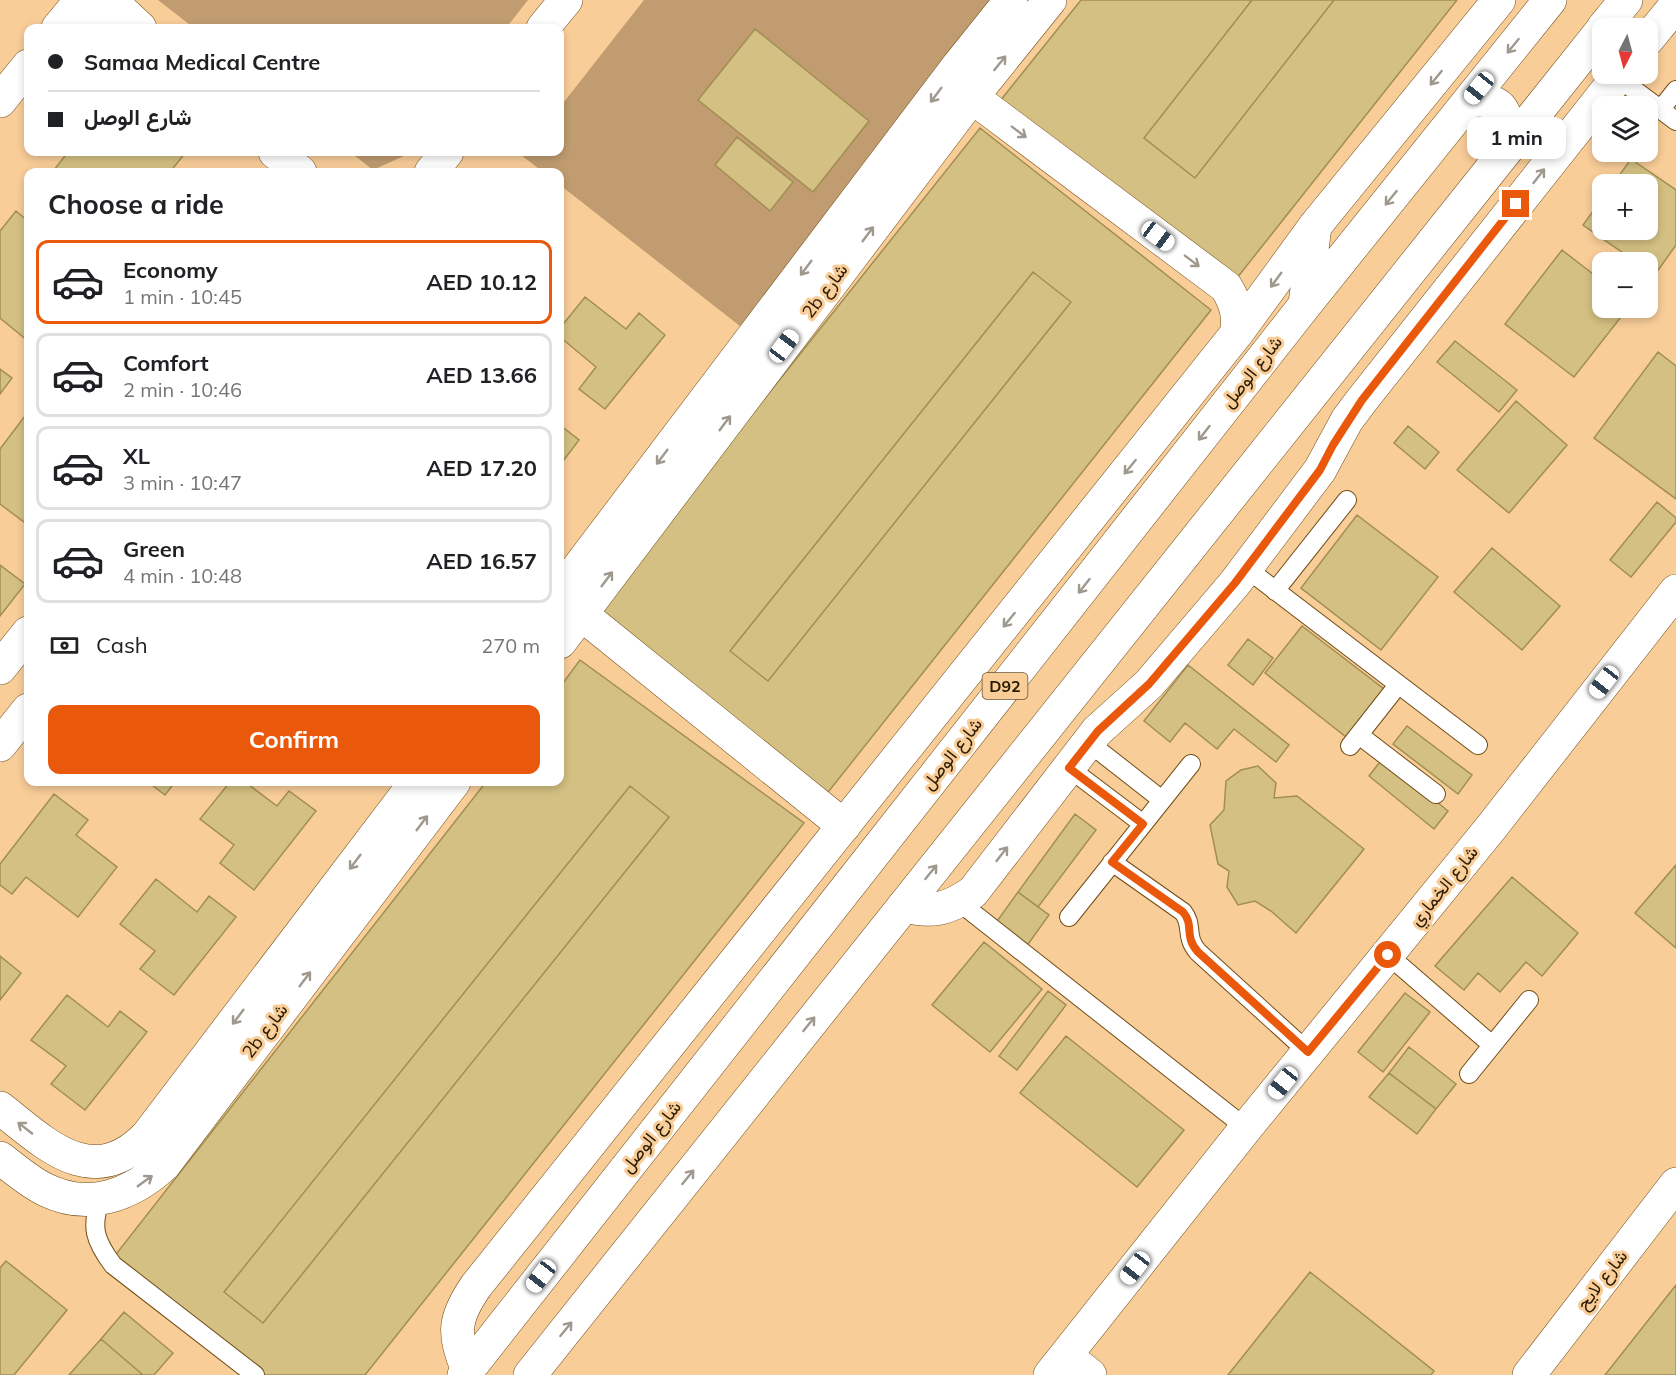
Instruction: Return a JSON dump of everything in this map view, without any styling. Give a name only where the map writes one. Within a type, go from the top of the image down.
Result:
[{"type":"street","points":[[110,0],[136,24]]},
{"type":"street","points":[[546,24],[566,0]]},
{"type":"street","name":"2b شارع","points":[[564,619],[567,601],[951,76],[1011,0]]},
{"type":"street","name":"2b شارع","points":[[567,601],[1050,0]]},
{"type":"street","name":"شارع الوصل","points":[[466,1372],[459,1349],[457,1327],[463,1305],[1237,333],[1315,226],[1499,0]]},
{"type":"street","name":"شارع الوصل","points":[[466,1372],[1305,305],[1550,0]]},
{"type":"street","points":[[1658,27],[1676,5]]},
{"type":"street","points":[[71,13],[93,24]]},
{"type":"street","points":[[530,1375],[1614,13]]},
{"type":"street","points":[[0,101],[24,71]]},
{"type":"street","points":[[903,906],[941,908],[959,902],[973,891],[1079,755],[1117,712],[1149,684],[1211,614],[1320,470],[1362,400],[1612,84]]},
{"type":"street","points":[[972,97],[1226,287],[1235,302],[1238,317],[1237,333]]},
{"type":"street","points":[[1469,101],[1488,101],[1504,113],[1507,124],[1497,162]]},
{"type":"street","points":[[280,156],[295,168]]},
{"type":"street","points":[[434,168],[444,156]]},
{"type":"street","points":[[1305,305],[1315,226]]},
{"type":"street","name":"شارع الخماري","points":[[1069,1369],[1246,1128],[1490,829],[1676,591]]},
{"type":"street","points":[[567,601],[844,826]]},
{"type":"street","points":[[0,668],[24,638]]},
{"type":"street","points":[[0,745],[24,715]]},
{"type":"street","name":"2b شارع","points":[[0,1108],[51,1148],[79,1161],[94,1162],[123,1155],[136,1147],[147,1136],[413,786]]},
{"type":"street","name":"2b شارع","points":[[0,1158],[31,1182],[47,1191],[82,1199],[101,1198],[135,1187],[164,1165],[451,786]]},
{"type":"street","name":"شارع لايح","points":[[1528,1375],[1676,1184]]},
{"type":"lane","points":[[1630,84],[1676,122]]},
{"type":"lane","points":[[1660,110],[1676,90]]},
{"type":"lane","points":[[1275,591],[1347,500]]},
{"type":"lane","points":[[1246,568],[1478,745]]},
{"type":"lane","points":[[1398,685],[1355,740],[1436,794]]},
{"type":"lane","points":[[1079,755],[1162,800]]},
{"type":"lane","points":[[1079,755],[1143,824]]},
{"type":"lane","points":[[1069,917],[1191,764]]},
{"type":"lane","points":[[1112,862],[1183,912],[1188,921],[1191,945],[1308,1052]]},
{"type":"lane","points":[[959,902],[1246,1128]]},
{"type":"lane","points":[[1388,955],[1492,1045]]},
{"type":"lane","points":[[1469,1074],[1529,1000]]},
{"type":"lane","points":[[101,1198],[95,1215],[95,1233],[102,1250],[113,1265],[255,1375]]},
{"type":"shaded area","points":[[158,0],[528,0],[509,24],[189,24]]},
{"type":"shaded area","points":[[644,0],[1004,0],[745,330],[564,188],[564,168],[538,168],[522,156],[564,156],[564,102]]},
{"type":"shaded area","points":[[355,156],[404,156],[377,168],[370,168]]},
{"type":"building","points":[[1081,0],[1252,0],[1144,138],[1195,178],[1334,0],[1457,0],[1233,283],[1000,101]]},
{"type":"building","points":[[1252,0],[1334,0],[1195,178],[1144,138]]},
{"type":"building","points":[[755,29],[869,121],[813,192],[698,100]]},
{"type":"building","points":[[980,128],[1211,310],[825,796],[593,614]],"holes":[[[1033,272],[1071,302],[768,681],[730,651]]]},
{"type":"building","points":[[737,137],[793,182],[770,211],[715,165]]},
{"type":"building","points":[[65,156],[183,156],[173,168],[56,168]]},
{"type":"building","points":[[1629,162],[1635,162],[1653,174],[1620,174]]},
{"type":"building","points":[[1658,178],[1676,190],[1676,245],[1658,270],[1658,252],[1622,252],[1604,240],[1658,240]]},
{"type":"building","points":[[16,211],[24,218],[24,338],[0,318],[0,231]]},
{"type":"building","points":[[1592,213],[1592,231],[1583,225]]},
{"type":"building","points":[[1562,250],[1592,273],[1592,318],[1620,318],[1574,377],[1505,324]]},
{"type":"building","points":[[1033,272],[1071,302],[768,681],[730,651]]},
{"type":"building","points":[[585,297],[626,329],[639,313],[665,335],[605,409],[579,389],[596,367],[564,340],[564,323]]},
{"type":"building","points":[[1455,341],[1517,390],[1499,412],[1437,362]]},
{"type":"building","points":[[1658,352],[1676,366],[1676,499],[1594,438]]},
{"type":"building","points":[[0,369],[12,378],[0,394]]},
{"type":"building","points":[[1516,401],[1567,445],[1509,513],[1457,470]]},
{"type":"building","points":[[24,417],[24,522],[0,504],[0,449]]},
{"type":"building","points":[[1408,426],[1439,452],[1425,469],[1394,443]]},
{"type":"building","points":[[564,428],[579,440],[564,460]]},
{"type":"building","points":[[1657,502],[1676,518],[1676,522],[1631,577],[1610,560]]},
{"type":"building","points":[[1357,515],[1438,577],[1381,650],[1301,588]]},
{"type":"building","points":[[1492,548],[1560,606],[1522,650],[1454,592]]},
{"type":"building","points":[[0,565],[24,585],[0,616]]},
{"type":"building","points":[[1302,626],[1384,689],[1346,737],[1265,673]]},
{"type":"building","points":[[1248,639],[1273,658],[1253,685],[1228,665]]},
{"type":"building","points":[[580,660],[804,823],[365,1375],[261,1375],[113,1258],[483,786],[564,786],[564,682]],"holes":[[[630,786],[669,817],[263,1323],[224,1292]]]},
{"type":"building","points":[[1188,665],[1289,745],[1276,762],[1234,729],[1217,749],[1185,723],[1170,742],[1144,721]]},
{"type":"building","points":[[1407,726],[1472,775],[1458,794],[1393,744]]},
{"type":"building","points":[[1383,758],[1448,811],[1434,829],[1369,776]]},
{"type":"building","points":[[1258,766],[1276,783],[1274,798],[1297,796],[1364,849],[1296,933],[1271,911],[1255,901],[1238,905],[1227,887],[1229,871],[1218,864],[1210,825],[1224,810],[1226,781],[1241,770]]},
{"type":"building","points":[[153,786],[172,786],[165,795]]},
{"type":"building","points":[[227,786],[250,786],[277,806],[289,791],[316,811],[254,890],[220,863],[234,845],[200,819]]},
{"type":"building","points":[[630,786],[669,817],[263,1323],[224,1292]]},
{"type":"building","points":[[54,794],[88,820],[76,835],[117,867],[78,917],[26,877],[12,894],[0,885],[0,864]]},
{"type":"building","points":[[1075,814],[1096,830],[1038,907],[1018,892]]},
{"type":"building","points":[[1676,865],[1676,948],[1635,913]]},
{"type":"building","points":[[1512,877],[1578,933],[1542,976],[1526,962],[1500,992],[1478,973],[1464,990],[1435,966]]},
{"type":"building","points":[[156,879],[197,912],[209,896],[236,917],[174,995],[140,969],[155,951],[120,924]]},
{"type":"building","points":[[1018,892],[1049,915],[1026,947],[995,924]]},
{"type":"building","points":[[984,942],[1042,989],[990,1052],[932,1005]]},
{"type":"building","points":[[0,956],[21,973],[0,1000]]},
{"type":"building","points":[[1048,991],[1066,1005],[1017,1070],[999,1056]]},
{"type":"building","points":[[1405,993],[1430,1012],[1383,1072],[1358,1052]]},
{"type":"building","points":[[67,995],[108,1027],[120,1011],[147,1032],[85,1110],[51,1084],[66,1066],[31,1040]]},
{"type":"building","points":[[1066,1036],[1184,1130],[1137,1187],[1020,1093]]},
{"type":"building","points":[[1409,1047],[1456,1084],[1436,1109],[1389,1073]]},
{"type":"building","points":[[1389,1073],[1436,1109],[1417,1134],[1369,1097]]},
{"type":"building","points":[[6,1261],[67,1310],[14,1375],[0,1375],[0,1268]]},
{"type":"building","points":[[1310,1272],[1434,1371],[1431,1375],[1228,1375]]},
{"type":"building","points":[[1676,1285],[1676,1375],[1605,1375]]},
{"type":"building","points":[[124,1312],[173,1353],[154,1375],[143,1375],[101,1339]]},
{"type":"building","points":[[101,1339],[143,1375],[69,1375]]},
{"type":"route","points":[[1388,955],[1308,1052],[1191,945],[1188,921],[1183,912],[1112,862],[1143,824],[1069,768],[1098,731],[1149,684],[1211,614],[1320,470],[1347,420],[1516,204]]}]
